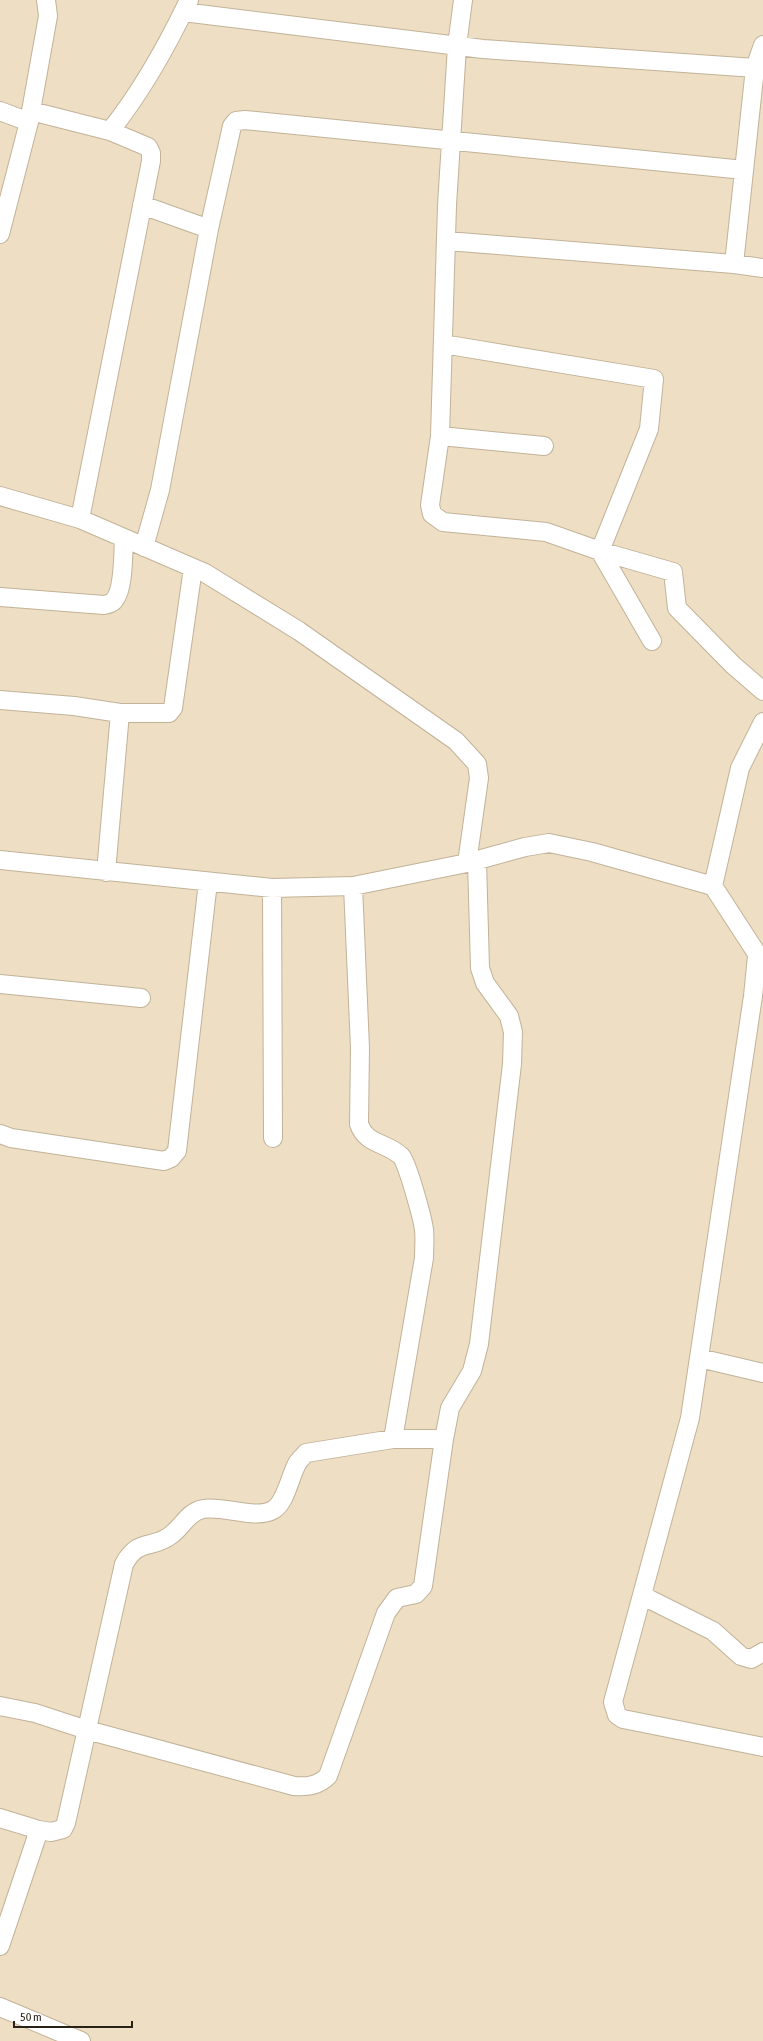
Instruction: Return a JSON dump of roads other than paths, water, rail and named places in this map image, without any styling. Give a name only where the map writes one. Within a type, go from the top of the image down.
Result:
[{"type":"street","points":[[0,231],[30,116],[48,16],[46,0]]},
{"type":"street","points":[[464,0],[457,46],[447,205],[440,436],[430,505],[432,514],[443,522],[546,532],[600,551],[673,572],[677,608],[733,665],[763,691]]},
{"type":"street","points":[[110,131],[122,116],[167,46],[186,6],[457,46],[755,68]]},
{"type":"street","points":[[734,264],[744,170],[755,141],[755,68],[763,45]]},
{"type":"street","points":[[0,111],[110,131],[148,147],[151,153],[80,519]]},
{"type":"street","points":[[144,546],[160,490],[209,229],[232,126],[236,121],[245,120],[451,142],[744,170]]},
{"type":"street","points":[[142,205],[209,229]]},
{"type":"street","points":[[447,241],[734,264],[763,268]]},
{"type":"street","points":[[443,344],[654,379],[649,429],[600,551]]},
{"type":"street","points":[[440,436],[544,446]]},
{"type":"street","points":[[0,496],[80,519],[205,573],[299,631],[456,741],[477,764],[479,778],[472,862],[480,968],[485,983],[509,1016],[513,1032],[512,1064],[479,1344],[472,1371],[450,1408],[444,1439],[423,1586],[416,1594],[397,1598],[391,1604],[328,1776],[322,1783],[308,1786],[294,1786],[87,1730],[29,1711],[0,1706]]},
{"type":"street","points":[[0,597],[104,605],[110,603],[115,599],[120,591],[124,538]]},
{"type":"street","points":[[600,551],[652,641]]},
{"type":"street","points":[[0,700],[74,706],[120,713],[169,713],[173,708],[193,568]]},
{"type":"street","points":[[106,872],[120,713]]},
{"type":"street","points":[[713,886],[740,768],[763,722]]},
{"type":"street","points":[[0,860],[272,888],[353,886],[472,862],[525,847],[549,843],[592,852],[713,886],[760,960],[753,996],[690,1418],[614,1702],[617,1715],[623,1720],[763,1747]]},
{"type":"street","points":[[0,1134],[11,1138],[164,1161],[170,1158],[177,1151],[208,882]]},
{"type":"street","points":[[353,886],[360,1048],[359,1124],[362,1134],[373,1142],[385,1146],[402,1157],[424,1229],[424,1258],[393,1439]]},
{"type":"street","points":[[272,888],[273,1138]]},
{"type":"street","points":[[0,984],[141,998]]},
{"type":"street","points":[[699,1358],[763,1373]]},
{"type":"street","points":[[0,1818],[39,1830],[58,1831],[63,1829],[66,1823],[124,1564],[130,1553],[135,1549],[170,1536],[191,1513],[204,1509],[261,1513],[273,1510],[280,1504],[298,1461],[306,1453],[393,1439],[444,1439]]},
{"type":"street","points":[[643,1596],[713,1631],[741,1656],[751,1659],[763,1652]]},
{"type":"street","points":[[0,1946],[39,1830]]},
{"type":"street","points":[[0,2007],[81,2041]]}]
